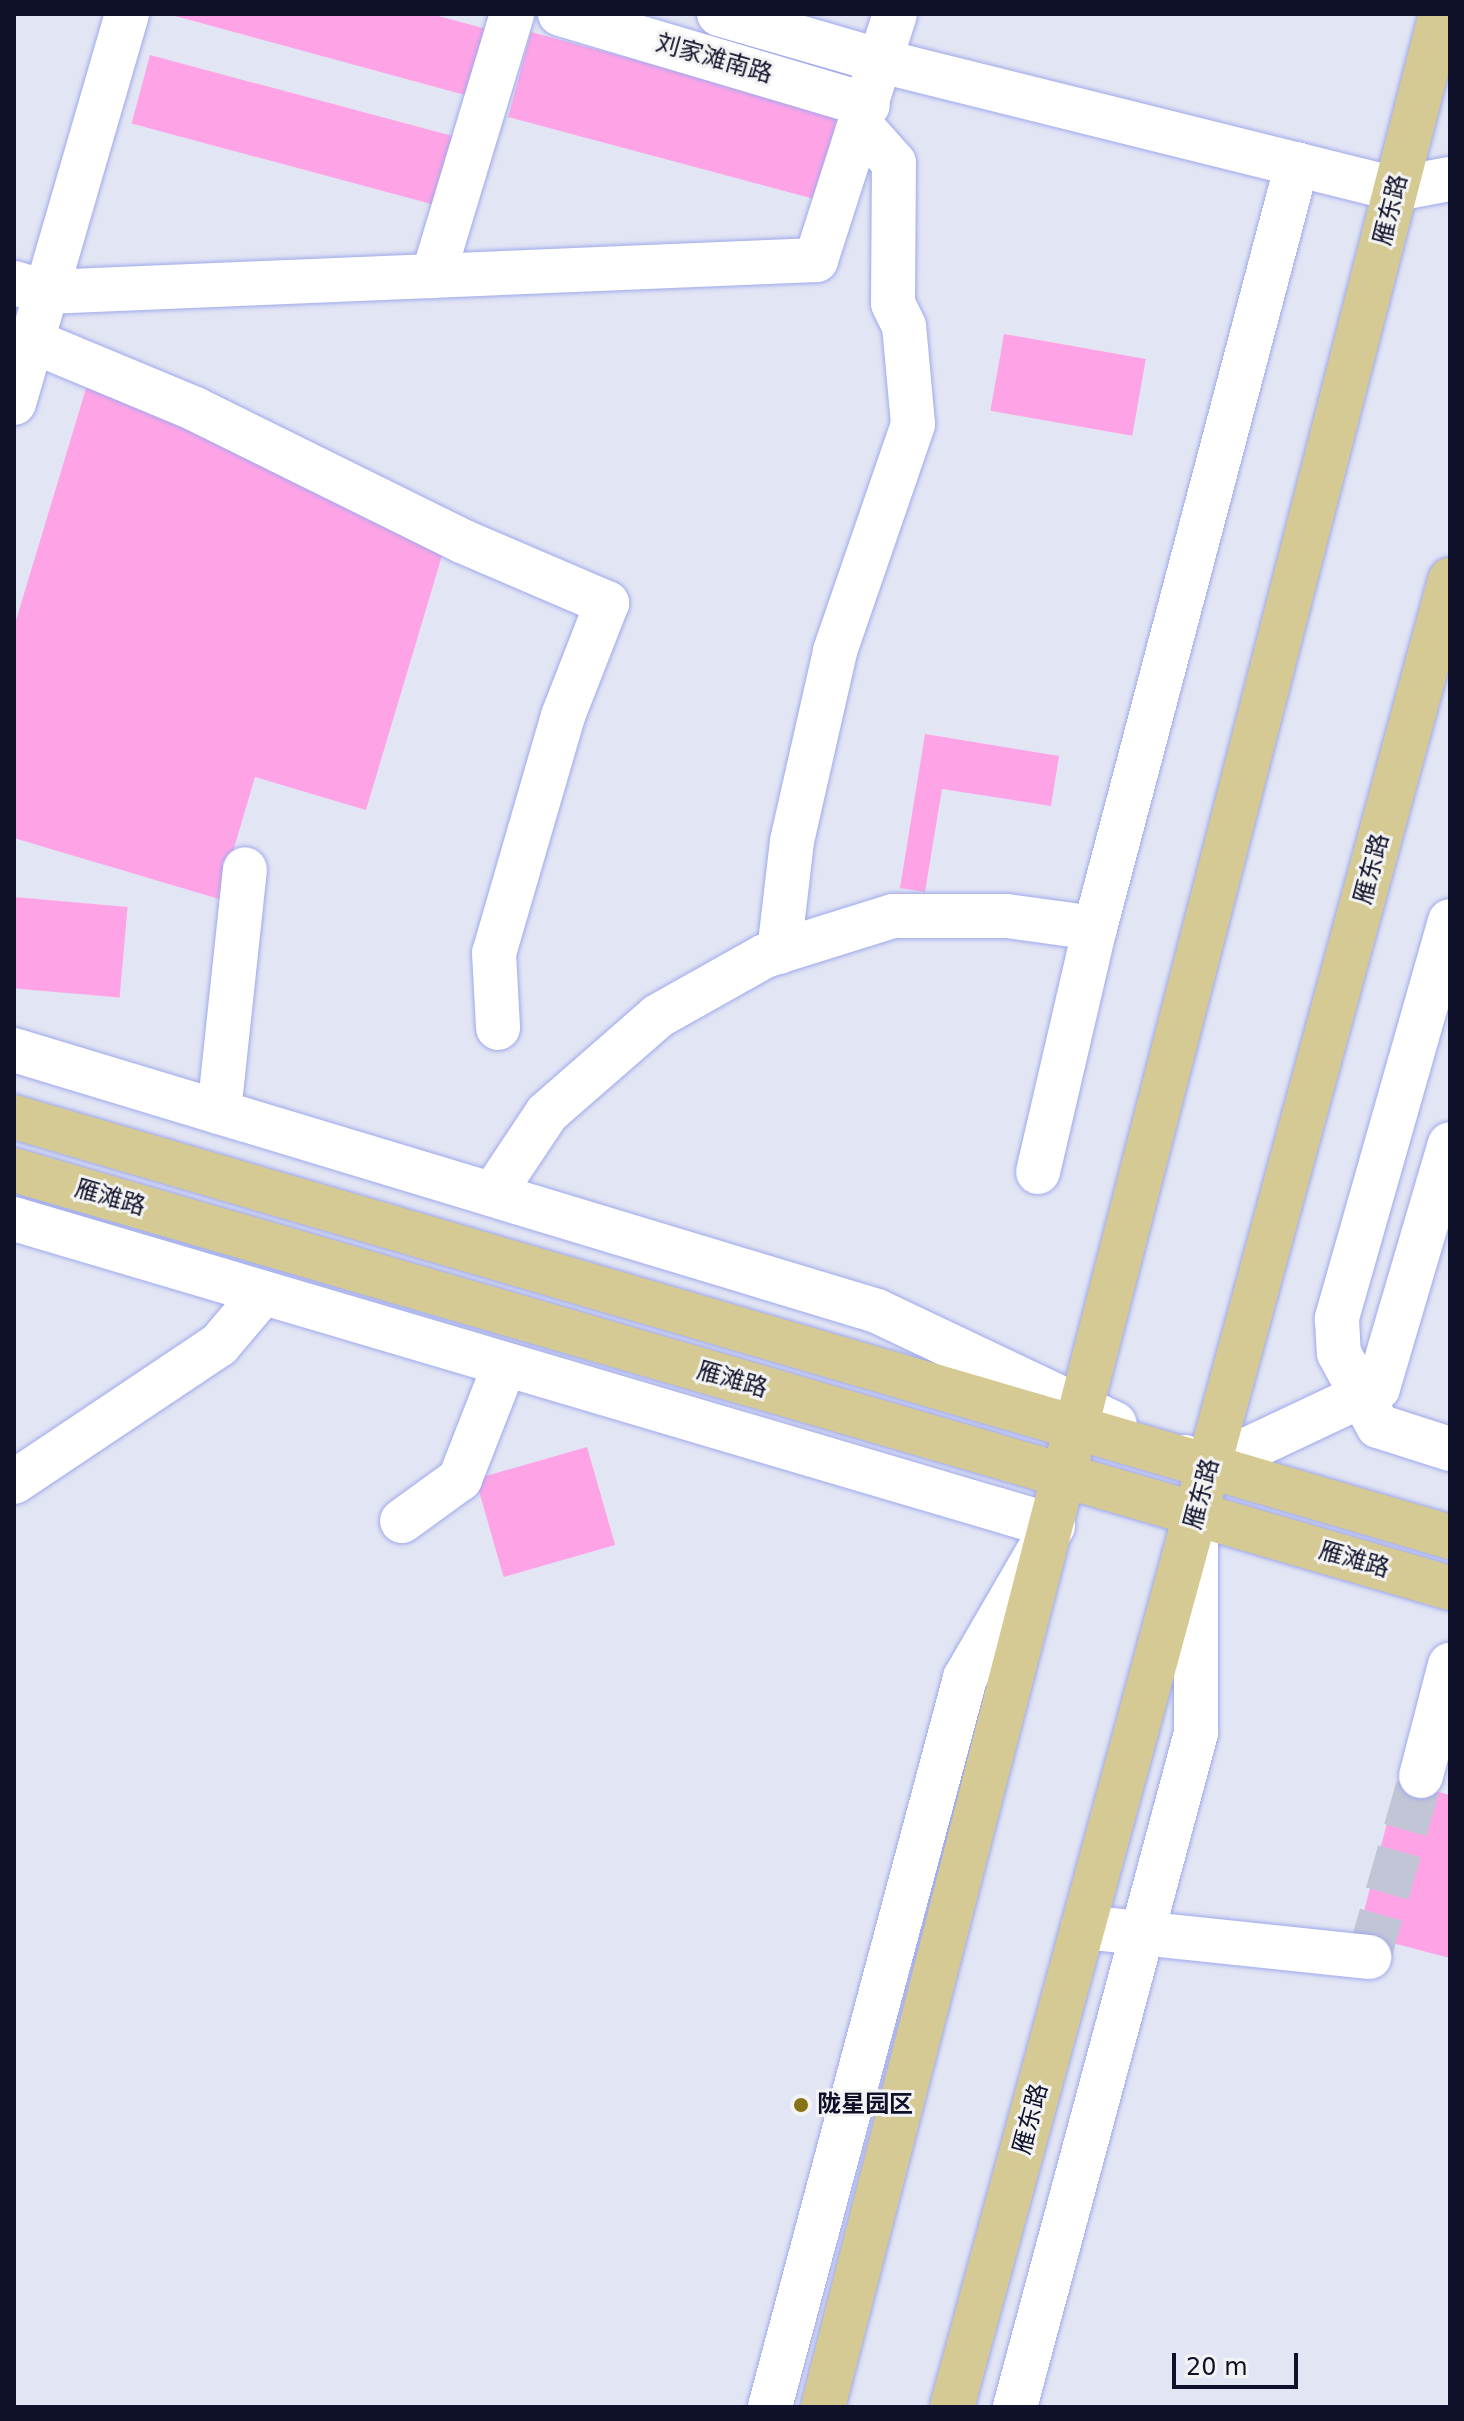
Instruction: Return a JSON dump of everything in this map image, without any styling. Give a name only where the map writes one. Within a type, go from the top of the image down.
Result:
[{"type":"main road","name":"雁东路","points":[[1065,1478],[1441,14]]},
{"type":"main road","name":"雁东路","points":[[952,2407],[1450,580]]},
{"type":"main road","name":"雁滩路","points":[[14,1117],[1082,1420],[1208,1468],[1450,1537]]},
{"type":"main road","name":"雁滩路","points":[[14,1170],[1450,1588]]},
{"type":"main road","points":[[823,2407],[1065,1478]]},
{"type":"street","points":[[14,403],[32,341],[30,287],[127,14]]},
{"type":"street","points":[[433,276],[512,14]]},
{"type":"street","name":"刘家滩南路","points":[[560,14],[864,116]]},
{"type":"street","points":[[719,14],[881,61],[1396,189],[1450,179]]},
{"type":"street","points":[[30,287],[433,276],[816,260],[895,14]]},
{"type":"street","points":[[779,952],[792,841],[835,651],[913,424],[904,326],[893,303],[894,163],[864,116]]},
{"type":"street","points":[[1038,1172],[1095,928],[1297,164]]},
{"type":"street","points":[[32,341],[195,409],[462,541],[607,603],[563,716],[494,953],[498,1028]]},
{"type":"street","points":[[219,1112],[245,869]]},
{"type":"street","points":[[493,1194],[547,1113],[658,1016],[779,952],[893,916],[1007,916],[1095,928]]},
{"type":"street","points":[[1450,921],[1337,1319],[1339,1353],[1358,1397],[1378,1426],[1450,1449]]},
{"type":"street","name":"雁滩路","points":[[14,1050],[877,1311],[1082,1420]]},
{"type":"street","points":[[1208,1468],[1378,1388],[1450,1144]]},
{"type":"street","name":"雁滩路","points":[[14,1219],[1053,1526]]},
{"type":"street","points":[[14,1482],[219,1345],[263,1293]]},
{"type":"street","points":[[402,1521],[460,1479],[505,1364]]},
{"type":"street","points":[[1015,2407],[1145,1933],[1196,1733],[1196,1515]]},
{"type":"street","points":[[770,2407],[965,1678],[1053,1526]]},
{"type":"street","points":[[1421,1776],[1450,1665]]},
{"type":"street","points":[[1083,1927],[1369,1957]]},
{"type":"building","points":[[168,14],[431,14],[494,31],[476,98]]},
{"type":"building","points":[[531,32],[838,114],[815,199],[508,117]]},
{"type":"building","points":[[150,55],[457,137],[439,206],[132,124]]},
{"type":"building","points":[[1004,334],[1146,359],[1132,436],[990,411]]},
{"type":"building","points":[[91,372],[447,539],[366,810],[255,777],[219,899],[14,838],[14,627]]},
{"type":"building","points":[[925,734],[1059,756],[1051,806],[942,789],[925,892],[900,888]]},
{"type":"building","points":[[14,897],[128,907],[120,998],[14,988]]},
{"type":"building","points":[[587,1447],[615,1545],[504,1577],[475,1479]]},
{"type":"building","points":[[1398,1781],[1450,1795],[1450,1958],[1358,1934]]},
{"type":"tunnel","points":[[1369,1957],[1421,1776]]},
{"type":"place","name":"陇星园区","points":[[801,2105]]}]
